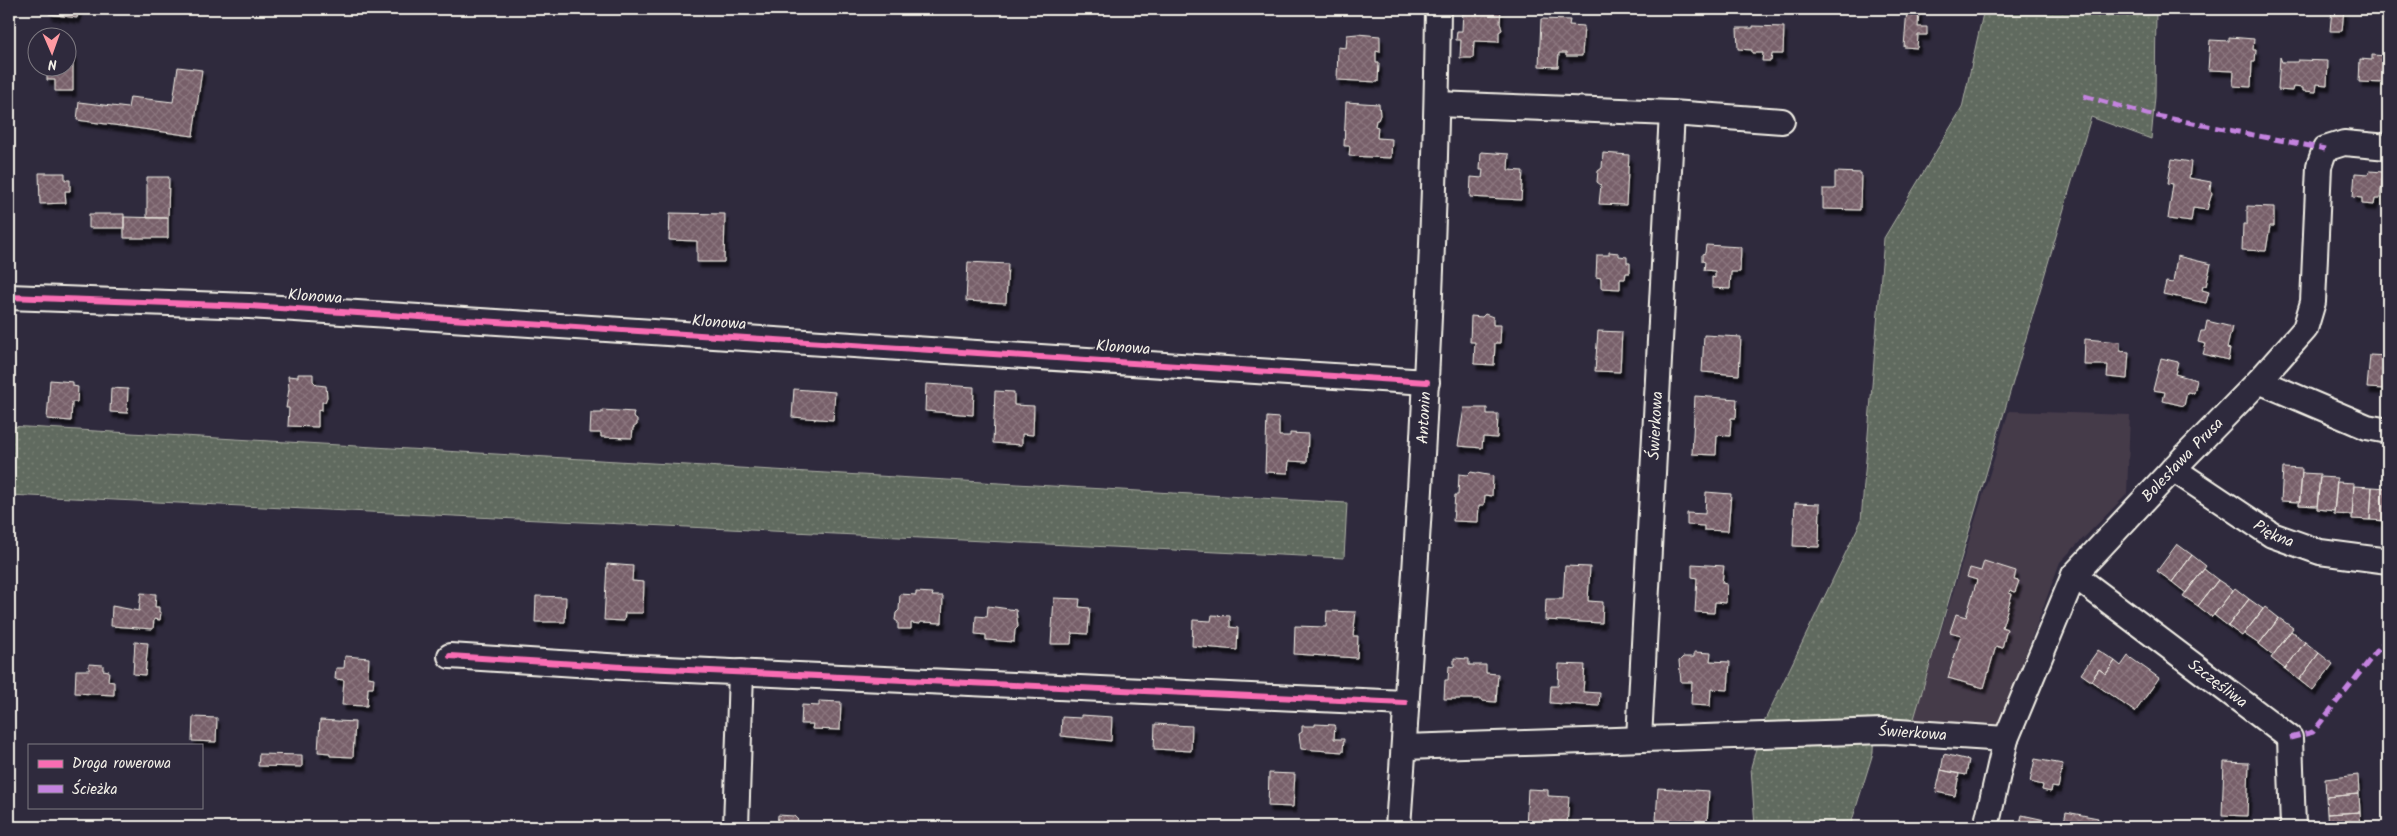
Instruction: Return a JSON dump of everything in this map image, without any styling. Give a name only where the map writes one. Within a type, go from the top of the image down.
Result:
[{"type":"street","name":"Antonin","points":[[1398,827],[1427,382],[1437,104],[1438,9]]},
{"type":"street","points":[[1437,104],[1672,113],[1782,121]]},
{"type":"street","name":"Świerkowa","points":[[1639,739],[1672,113]]},
{"type":"street","name":"Bolesława Prusa","points":[[1986,827],[2006,739],[2074,575],[2173,469],[2260,381],[2305,328],[2313,302],[2319,166],[2325,149],[2344,143],[2388,147]]},
{"type":"street","name":"Klonowa","points":[[9,297],[249,306],[1427,382]]},
{"type":"street","points":[[2260,381],[2367,427],[2388,431]]},
{"type":"street","name":"Piękna","points":[[2173,469],[2272,535],[2320,552],[2388,561]]},
{"type":"street","name":"Szczęśliwa","points":[[2074,575],[2290,738],[2293,827]]},
{"type":"street","points":[[450,656],[741,672],[1405,703]]},
{"type":"street","points":[[736,827],[741,672]]},
{"type":"street","name":"Świerkowa","points":[[1404,747],[1884,731],[2006,739]]},
{"type":"shaded area","points":[[2009,411],[2130,415],[2127,494],[2060,562],[1999,726],[1913,722]]},
{"type":"green space","points":[[1984,9],[2156,9],[2155,97],[2151,139],[2091,117],[1913,722],[1874,718],[1873,753],[1850,827],[1755,827],[1751,767],[1762,726],[1861,521],[1884,238],[1962,108]]},
{"type":"green space","points":[[9,426],[1347,503],[1344,558],[9,495]]},
{"type":"building","points":[[50,9],[79,9],[77,18],[49,14]]},
{"type":"building","points":[[1463,9],[1501,10],[1500,23],[1502,30],[1499,32],[1499,42],[1474,41],[1473,58],[1460,58],[1461,40],[1456,40],[1457,31],[1462,31]]},
{"type":"building","points":[[1907,9],[1919,9],[1918,27],[1927,27],[1927,35],[1918,35],[1917,48],[1904,47]]},
{"type":"building","points":[[2332,9],[2344,9],[2342,31],[2330,31]]},
{"type":"building","points":[[1541,19],[1570,20],[1569,25],[1584,26],[1582,56],[1566,56],[1566,53],[1559,53],[1558,67],[1539,66]]},
{"type":"building","points":[[1753,26],[1784,27],[1783,54],[1772,54],[1771,61],[1762,61],[1763,53],[1752,53],[1752,50],[1738,49],[1737,28],[1753,28]]},
{"type":"building","points":[[1347,35],[1380,36],[1380,52],[1376,51],[1376,63],[1379,63],[1378,82],[1337,80],[1338,47],[1346,48]]},
{"type":"building","points":[[2229,37],[2254,39],[2253,50],[2256,50],[2255,62],[2252,62],[2251,87],[2233,86],[2234,71],[2208,70],[2210,40],[2229,41]]},
{"type":"building","points":[[2372,55],[2387,56],[2385,83],[2359,82],[2360,59],[2372,60]]},
{"type":"building","points":[[2280,57],[2282,62],[2297,62],[2298,60],[2328,61],[2327,85],[2317,84],[2316,92],[2303,91],[2303,88],[2293,87],[2292,91],[2278,90]]},
{"type":"building","points":[[178,67],[202,70],[193,136],[77,120],[79,102],[128,108],[130,97],[173,102]]},
{"type":"building","points":[[47,78],[73,78],[73,91],[55,91],[55,80],[47,80]]},
{"type":"building","points":[[1346,102],[1379,104],[1380,115],[1378,120],[1376,120],[1375,126],[1378,127],[1377,138],[1392,139],[1391,158],[1349,156],[1350,146],[1344,146]]},
{"type":"building","points":[[1481,152],[1509,154],[1508,170],[1523,171],[1521,200],[1470,197],[1471,177],[1482,178],[1483,170],[1480,170]]},
{"type":"building","points":[[1603,153],[1629,155],[1626,205],[1599,204],[1601,185],[1597,182],[1598,171],[1602,168]]},
{"type":"building","points":[[2172,159],[2191,162],[2189,178],[2211,182],[2210,190],[2212,193],[2207,210],[2193,208],[2191,222],[2168,219],[2173,184],[2168,183]]},
{"type":"building","points":[[2370,171],[2383,172],[2380,199],[2375,199],[2374,205],[2362,204],[2362,198],[2353,197],[2355,173],[2369,174]]},
{"type":"building","points":[[1835,172],[1861,173],[1860,210],[1823,209],[1823,189],[1835,189]]},
{"type":"building","points":[[39,173],[65,173],[65,180],[70,180],[70,191],[65,191],[66,203],[40,204]]},
{"type":"building","points":[[147,177],[169,177],[168,218],[147,218]]},
{"type":"building","points":[[2247,206],[2274,207],[2274,226],[2270,226],[2266,251],[2242,250],[2243,224],[2247,224]]},
{"type":"building","points":[[670,213],[725,214],[724,262],[697,262],[697,241],[669,240]]},
{"type":"building","points":[[89,214],[124,214],[124,228],[89,228]]},
{"type":"building","points":[[124,217],[168,218],[168,238],[124,238]]},
{"type":"building","points":[[1706,245],[1741,247],[1740,272],[1731,272],[1730,289],[1712,288],[1712,277],[1715,278],[1715,271],[1704,270],[1705,262],[1702,261],[1702,254],[1705,253]]},
{"type":"building","points":[[1609,252],[1619,253],[1619,256],[1627,257],[1627,263],[1630,263],[1630,273],[1626,273],[1625,279],[1620,279],[1620,289],[1601,288],[1601,278],[1596,277],[1597,255],[1609,255]]},
{"type":"building","points":[[2177,256],[2211,264],[2206,286],[2203,286],[2202,290],[2209,292],[2206,303],[2163,294],[2166,282],[2173,283]]},
{"type":"building","points":[[968,262],[1008,264],[1006,303],[966,301]]},
{"type":"building","points":[[1485,314],[1493,317],[1493,325],[1501,325],[1500,343],[1495,343],[1494,365],[1474,364],[1475,342],[1470,342],[1471,316],[1482,317]]},
{"type":"building","points":[[2207,321],[2232,327],[2227,348],[2230,349],[2228,360],[2203,354],[2206,344],[2198,342],[2201,331],[2205,331]]},
{"type":"building","points":[[1598,331],[1622,332],[1620,372],[1595,371]]},
{"type":"building","points":[[1704,335],[1741,337],[1739,375],[1702,372]]},
{"type":"building","points":[[2085,339],[2120,342],[2120,351],[2129,352],[2127,379],[2107,377],[2108,365],[2084,365]]},
{"type":"building","points":[[2370,355],[2388,356],[2385,389],[2367,388]]},
{"type":"building","points":[[2161,358],[2178,362],[2175,374],[2197,380],[2194,393],[2187,392],[2184,406],[2163,401],[2165,392],[2153,390]]},
{"type":"building","points":[[298,374],[313,374],[313,381],[317,385],[326,386],[327,397],[325,402],[322,402],[322,410],[318,409],[318,427],[288,426],[289,408],[286,408],[289,389],[288,376],[298,377]]},
{"type":"building","points":[[50,380],[73,382],[73,386],[78,387],[77,402],[72,402],[71,421],[47,419]]},
{"type":"building","points":[[926,384],[974,387],[973,415],[925,411]]},
{"type":"building","points":[[111,388],[128,389],[127,413],[110,412]]},
{"type":"building","points":[[794,389],[835,392],[833,420],[792,417]]},
{"type":"building","points":[[995,391],[1014,392],[1014,405],[1034,406],[1033,435],[1022,434],[1022,445],[993,443]]},
{"type":"building","points":[[1695,396],[1737,399],[1736,418],[1731,418],[1730,436],[1717,435],[1716,455],[1692,454]]},
{"type":"building","points":[[1464,408],[1487,408],[1487,414],[1498,414],[1497,438],[1483,437],[1482,448],[1458,446]]},
{"type":"building","points":[[602,410],[634,412],[633,417],[637,420],[637,425],[633,428],[632,438],[601,437],[601,433],[590,433],[591,413],[602,413]]},
{"type":"building","points":[[1267,417],[1279,418],[1279,436],[1290,436],[1290,433],[1308,434],[1307,462],[1289,461],[1288,473],[1265,472]]},
{"type":"building","points":[[2283,468],[2302,469],[2300,502],[2281,501]]},
{"type":"building","points":[[1471,472],[1493,476],[1492,496],[1485,495],[1484,505],[1479,505],[1478,522],[1453,521],[1455,495],[1458,495],[1459,474],[1468,475]]},
{"type":"building","points":[[2302,473],[2320,474],[2317,506],[2299,505]]},
{"type":"building","points":[[2320,477],[2337,478],[2334,511],[2317,509]]},
{"type":"building","points":[[2337,482],[2354,483],[2352,515],[2334,514]]},
{"type":"building","points":[[2354,486],[2372,487],[2370,520],[2352,519]]},
{"type":"building","points":[[2372,487],[2388,488],[2388,521],[2370,520]]},
{"type":"building","points":[[1706,492],[1731,494],[1728,531],[1704,530],[1704,526],[1687,525],[1687,513],[1705,514]]},
{"type":"building","points":[[1795,503],[1820,504],[1819,547],[1793,546]]},
{"type":"building","points":[[2177,544],[2192,555],[2172,582],[2157,571]]},
{"type":"building","points":[[2192,555],[2206,566],[2186,593],[2172,582]]},
{"type":"building","points":[[1984,561],[2016,571],[2014,580],[2019,581],[2015,592],[2010,590],[2009,593],[2012,594],[2002,627],[2007,629],[2002,648],[1996,646],[1984,688],[1948,678],[1961,635],[1950,632],[1956,614],[1966,617],[1977,580],[1967,577],[1970,568],[1981,571]]},
{"type":"building","points":[[607,564],[633,566],[632,581],[644,582],[643,613],[625,613],[624,621],[604,620]]},
{"type":"building","points":[[1692,564],[1724,566],[1722,583],[1727,584],[1726,603],[1715,602],[1714,613],[1695,612],[1697,578],[1692,577]]},
{"type":"building","points":[[1565,566],[1590,567],[1588,601],[1603,602],[1602,623],[1545,620],[1546,599],[1563,599]]},
{"type":"building","points":[[2204,569],[2218,580],[2198,606],[2183,596]]},
{"type":"building","points":[[2218,580],[2233,590],[2212,617],[2198,606]]},
{"type":"building","points":[[2235,588],[2249,599],[2228,626],[2214,615]]},
{"type":"building","points":[[916,592],[933,593],[932,596],[943,596],[942,623],[911,623],[911,629],[898,629],[898,622],[895,620],[896,613],[899,610],[900,594],[916,595]]},
{"type":"building","points":[[141,593],[156,594],[155,607],[159,607],[159,612],[161,612],[160,620],[154,619],[153,629],[111,626],[112,606],[139,611]]},
{"type":"building","points":[[536,596],[566,597],[565,622],[535,622]]},
{"type":"building","points":[[1054,598],[1080,599],[1079,607],[1090,608],[1088,634],[1072,633],[1071,644],[1051,644]]},
{"type":"building","points":[[2249,599],[2263,609],[2242,636],[2228,626]]},
{"type":"building","points":[[988,606],[1016,610],[1018,627],[1015,630],[1014,642],[986,640],[986,635],[975,634],[976,616],[987,617]]},
{"type":"building","points":[[2265,607],[2279,618],[2259,644],[2244,634]]},
{"type":"building","points":[[1327,611],[1356,612],[1353,636],[1358,636],[1357,658],[1294,654],[1295,626],[1326,627]]},
{"type":"building","points":[[1212,615],[1230,616],[1230,627],[1238,628],[1237,650],[1192,646],[1193,620],[1211,621]]},
{"type":"building","points":[[2279,618],[2293,628],[2273,655],[2259,644]]},
{"type":"building","points":[[2291,631],[2305,642],[2285,669],[2271,658]]},
{"type":"building","points":[[135,642],[148,643],[145,675],[133,674]]},
{"type":"building","points":[[2305,642],[2319,653],[2299,680],[2285,669]]},
{"type":"building","points":[[2098,650],[2115,661],[2106,674],[2099,669],[2091,681],[2081,674]]},
{"type":"building","points":[[1694,652],[1711,653],[1710,661],[1730,662],[1728,690],[1711,689],[1710,706],[1691,705],[1692,682],[1681,682],[1679,661],[1683,657],[1694,657]]},
{"type":"building","points":[[2319,653],[2333,664],[2313,691],[2299,680]]},
{"type":"building","points":[[345,656],[369,658],[368,677],[374,678],[373,688],[368,688],[367,706],[342,705],[344,680],[335,679],[336,668],[344,668]]},
{"type":"building","points":[[2128,656],[2159,678],[2135,712],[2091,681],[2099,669],[2106,674],[2115,661],[2121,666]]},
{"type":"building","points":[[1454,658],[1469,659],[1469,665],[1486,665],[1486,673],[1498,674],[1496,702],[1482,701],[1482,699],[1444,699],[1445,680],[1448,680],[1449,666],[1454,667]]},
{"type":"building","points":[[89,664],[103,665],[103,670],[109,671],[108,681],[114,682],[114,695],[75,693],[76,670],[89,670]]},
{"type":"building","points":[[1559,664],[1585,665],[1583,692],[1600,693],[1599,706],[1550,703],[1551,686],[1558,686]]},
{"type":"building","points":[[819,701],[841,702],[840,730],[812,729],[813,724],[801,724],[802,705],[819,706]]},
{"type":"building","points":[[1081,715],[1112,717],[1111,741],[1061,736],[1062,717],[1081,718]]},
{"type":"building","points":[[193,717],[217,718],[216,742],[192,741]]},
{"type":"building","points":[[320,720],[355,722],[353,757],[330,756],[330,753],[318,752]]},
{"type":"building","points":[[1155,724],[1192,726],[1191,751],[1154,749]]},
{"type":"building","points":[[1315,724],[1335,725],[1334,739],[1344,739],[1343,752],[1301,749],[1299,734],[1302,732],[1302,726],[1315,726]]},
{"type":"building","points":[[259,754],[302,755],[302,767],[258,766]]},
{"type":"building","points":[[1944,754],[1969,760],[1966,775],[1941,770]]},
{"type":"building","points":[[2035,759],[2063,764],[2058,788],[2052,787],[2051,792],[2042,790],[2043,785],[2030,782]]},
{"type":"building","points":[[2224,762],[2249,763],[2247,816],[2222,815]]},
{"type":"building","points":[[1941,770],[1959,774],[1955,796],[1936,792]]},
{"type":"building","points":[[1269,773],[1295,774],[1293,807],[1268,806]]},
{"type":"building","points":[[2358,775],[2359,794],[2326,797],[2325,779]]},
{"type":"building","points":[[1658,788],[1709,791],[1707,823],[1656,820]]},
{"type":"building","points":[[1528,789],[1548,790],[1548,796],[1569,797],[1567,826],[1526,827]]},
{"type":"building","points":[[2359,794],[2360,812],[2327,814],[2326,797]]},
{"type":"building","points":[[2066,812],[2098,818],[2096,827],[2063,827]]},
{"type":"building","points":[[2360,812],[2361,827],[2328,827],[2327,814]]},
{"type":"building","points":[[778,815],[794,816],[798,820],[797,827],[777,827]]},
{"type":"building","points":[[2022,815],[2045,820],[2043,827],[2019,827]]},
{"type":"marked path","points":[[2084,96],[2147,114],[2325,149]]},
{"type":"marked path","points":[[2290,738],[2313,732],[2388,637]]},
{"type":"cycle path","points":[[9,297],[249,306],[1427,382]]},
{"type":"cycle path","points":[[450,656],[623,667],[1405,703]]}]
